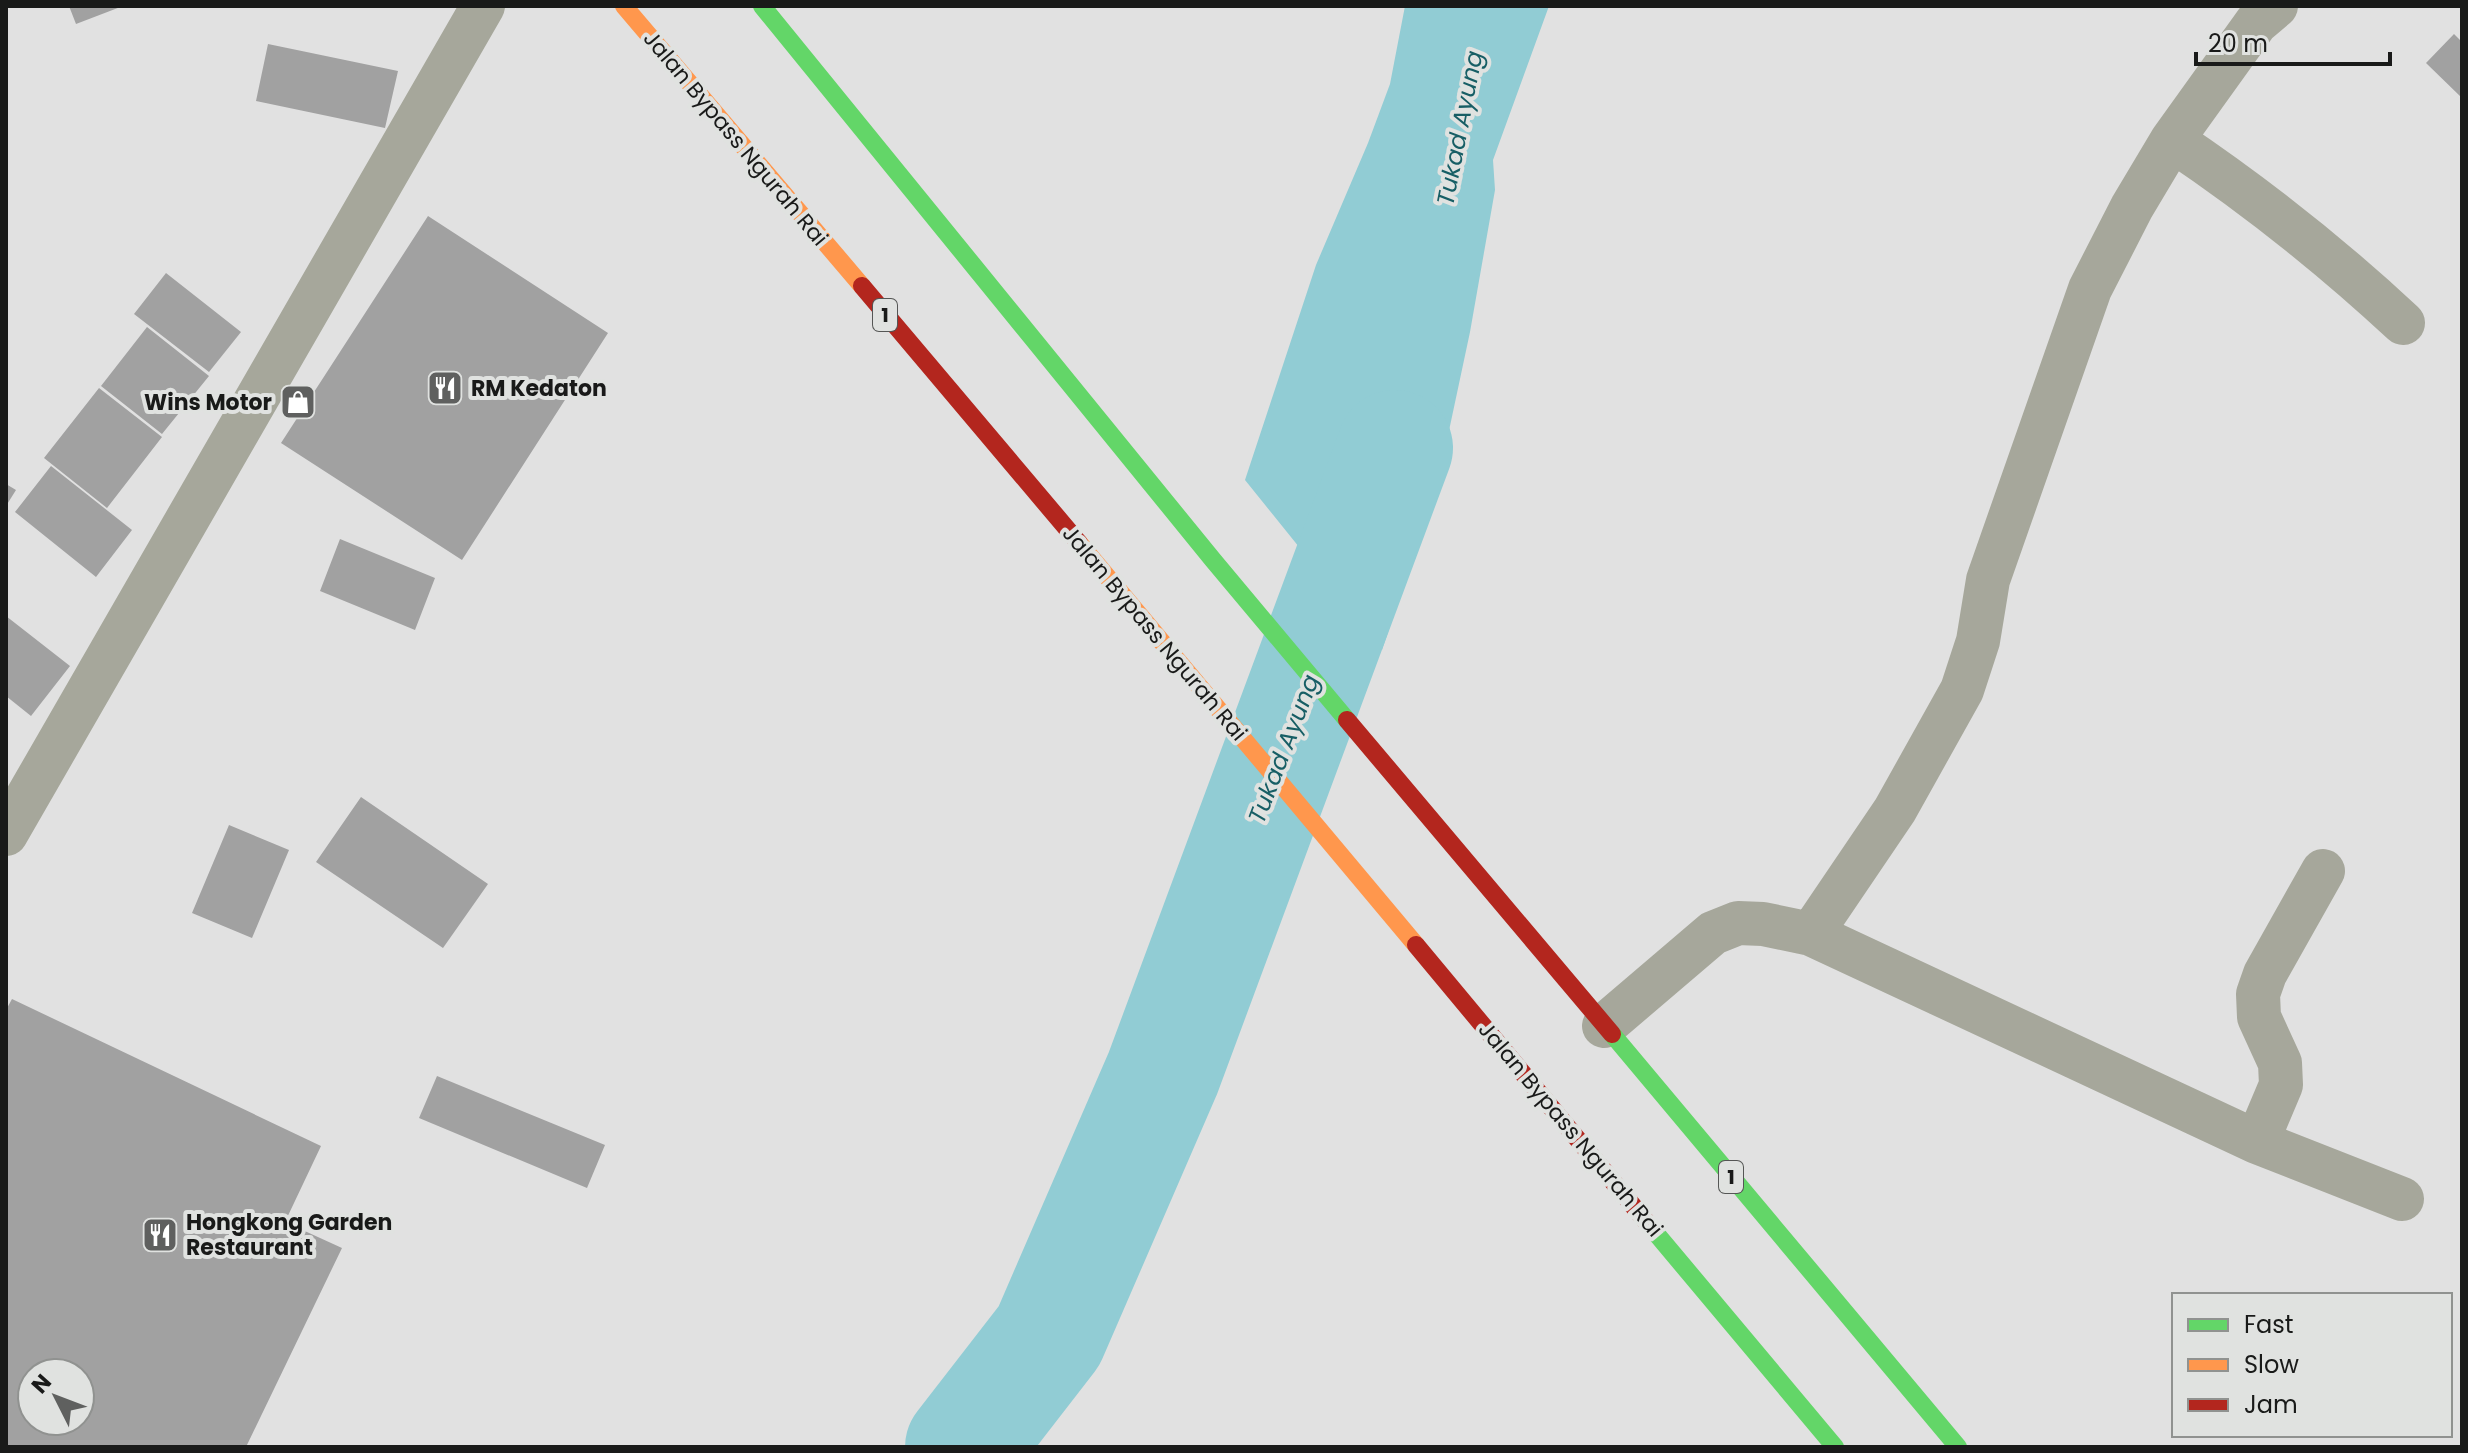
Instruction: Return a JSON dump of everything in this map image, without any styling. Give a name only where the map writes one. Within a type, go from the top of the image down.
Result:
[{"type":"highway","name":"Jalan Bypass Ngurah Rai","points":[[624,6],[1148,624],[1835,1447]]},
{"type":"highway","name":"1","points":[[762,6],[1213,560],[1958,1447]]},
{"type":"street","points":[[6,834],[483,6]]},
{"type":"street","points":[[1811,934],[1895,810],[1962,690],[1978,641],[1988,580],[2090,289],[2132,207],[2172,140],[2256,23],[2276,6]]},
{"type":"street","points":[[2172,140],[2276,214],[2354,277],[2403,323]]},
{"type":"street","points":[[2257,1142],[2281,1085],[2280,1063],[2259,1017],[2258,994],[2265,974],[2323,871]]},
{"type":"street","points":[[1604,1026],[1713,933],[1738,923],[1763,924],[1811,934],[2257,1142],[2402,1199]]},
{"type":"water","points":[[1405,6],[1549,6],[1493,160],[1495,190],[1470,332],[1437,487],[1382,650],[1245,480],[1316,265],[1390,84]]},
{"type":"building","points":[[69,6],[123,6],[76,24]]},
{"type":"building","points":[[2454,34],[2462,42],[2462,98],[2426,63]]},
{"type":"building","points":[[268,44],[398,71],[385,128],[256,101]]},
{"type":"building","name":"RM Kedaton","points":[[428,216],[608,333],[462,560],[281,443]]},
{"type":"building","points":[[166,273],[241,332],[209,372],[134,314]]},
{"type":"building","points":[[147,327],[209,376],[162,434],[101,386]]},
{"type":"building","points":[[99,388],[162,437],[107,508],[44,458]]},
{"type":"building","points":[[51,466],[132,530],[96,577],[15,512]]},
{"type":"building","points":[[6,484],[16,490],[6,506]]},
{"type":"building","points":[[340,539],[435,578],[415,630],[320,591]]},
{"type":"building","points":[[6,616],[70,666],[31,716],[6,696]]},
{"type":"building","points":[[361,797],[488,884],[443,948],[316,862]]},
{"type":"building","points":[[229,825],[289,850],[252,938],[192,913]]},
{"type":"building","name":"Hongkong Garden Restaurant","points":[[12,999],[321,1146],[285,1222],[342,1248],[246,1447],[6,1447],[6,1010]]},
{"type":"building","points":[[437,1076],[605,1145],[587,1188],[419,1118]]},
{"type":"waterway","name":"Tukad Ayung","points":[[963,1447],[1049,1336],[1163,1073],[1395,448]]},
{"type":"traffic: fast","points":[[762,6],[1347,720]]},
{"type":"traffic: fast","points":[[1612,1034],[1958,1447]]},
{"type":"traffic: fast","points":[[1649,1225],[1835,1447]]},
{"type":"traffic: slow","points":[[624,6],[862,286]]},
{"type":"traffic: slow","points":[[1079,543],[1416,945]]},
{"type":"traffic: jam","points":[[862,286],[1079,543]]},
{"type":"traffic: jam","points":[[1347,720],[1612,1034]]},
{"type":"traffic: jam","points":[[1416,945],[1649,1225]]},
{"type":"place","name":"RM Kedaton","points":[[445,388]]},
{"type":"place","name":"Wins Motor","points":[[298,402]]},
{"type":"place","name":"Hongkong Garden Restaurant","points":[[160,1235]]}]
